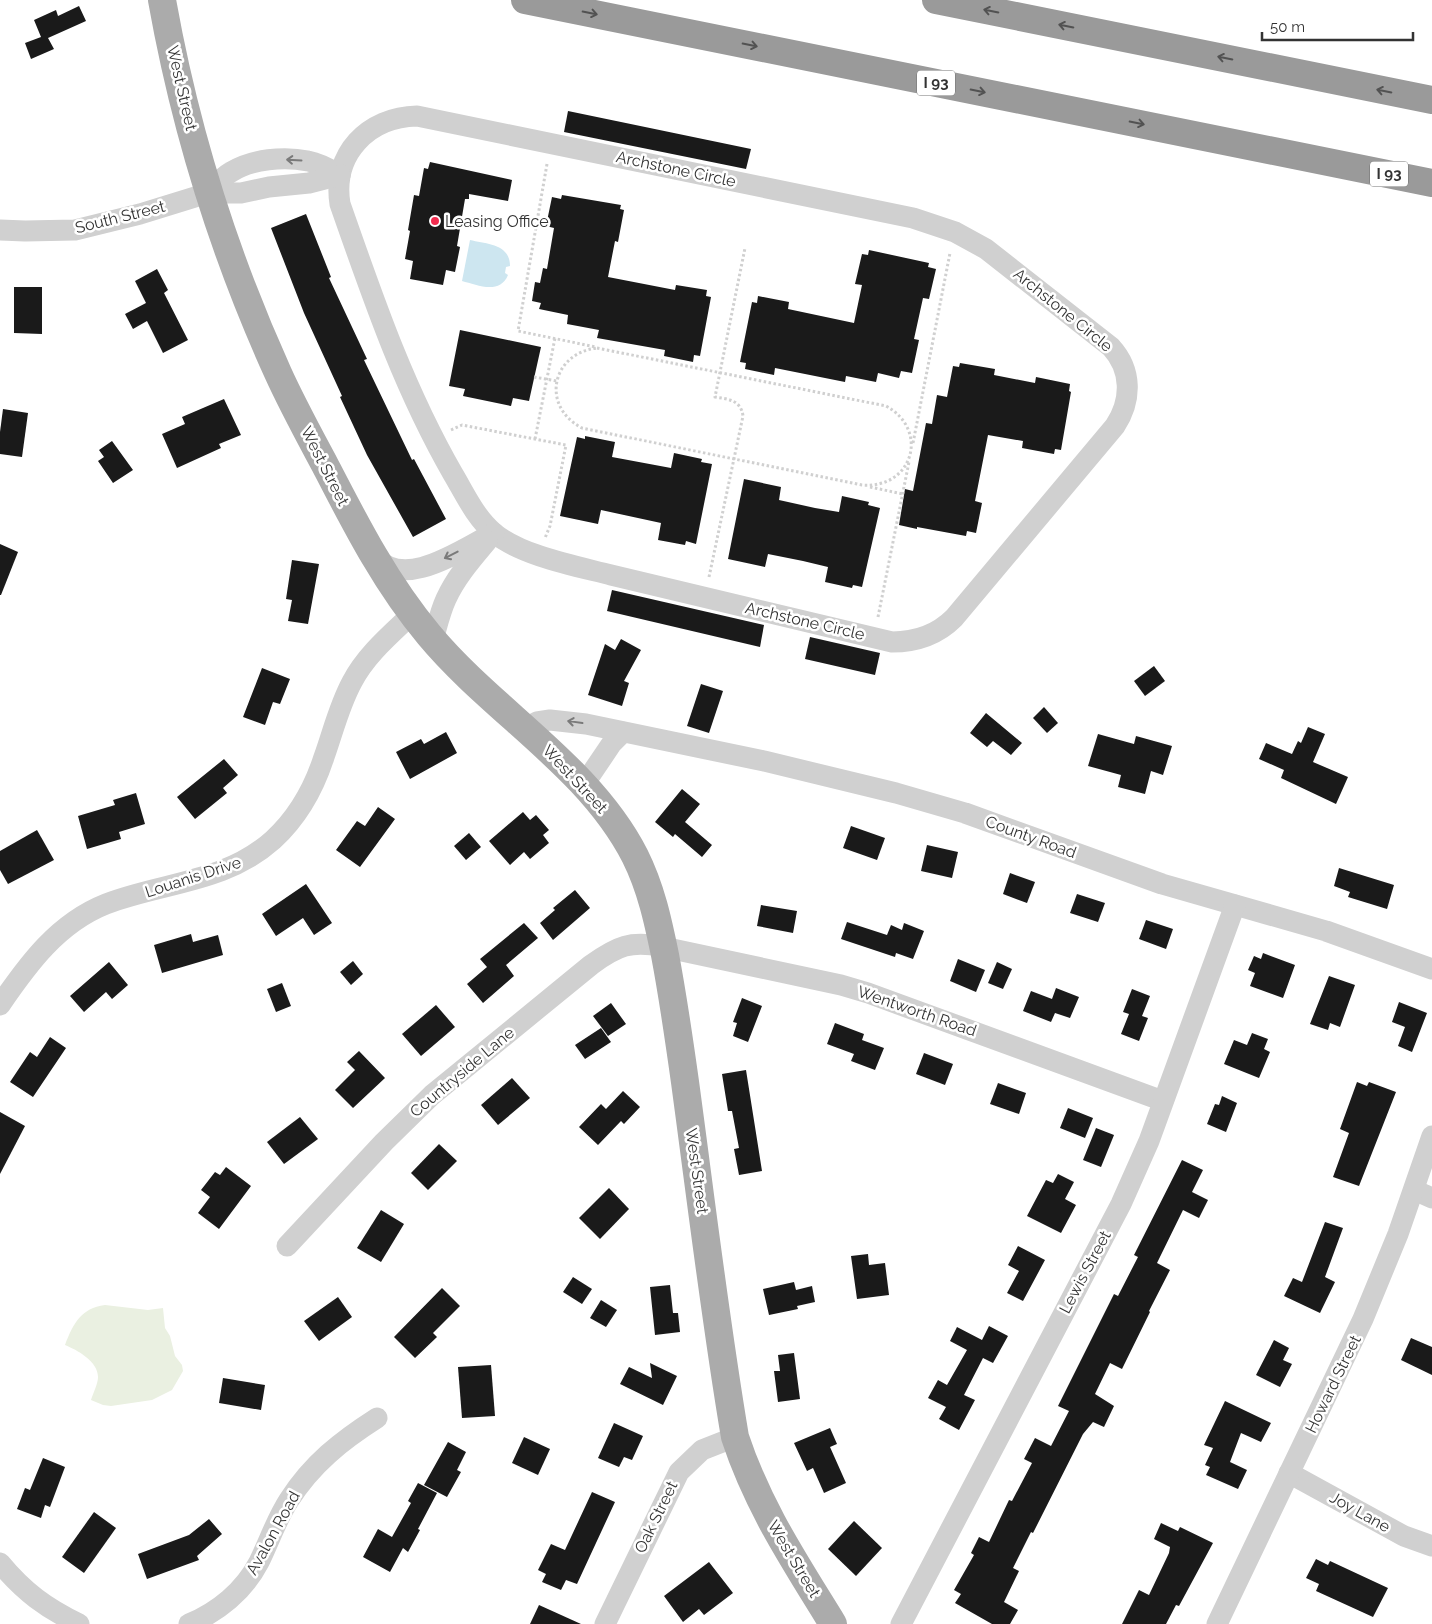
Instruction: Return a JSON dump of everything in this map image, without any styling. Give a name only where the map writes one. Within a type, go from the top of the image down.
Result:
[{"type":"highway","name":"I 93","points":[[526,0],[1432,183]]},
{"type":"highway","points":[[936,0],[1432,100]]},
{"type":"main road","name":"West Street","points":[[162,0],[187,113],[208,193],[236,272],[280,377],[372,552],[412,614],[433,640],[473,683],[526,728],[612,818],[634,854],[652,897],[675,1011],[735,1437],[745,1466],[771,1523],[833,1624]]},
{"type":"street","name":"Archstone Circle","points":[[405,117],[424,117],[550,143],[913,218],[955,232],[1001,260],[1111,347],[1120,359],[1128,383],[1127,398],[1123,412],[1115,426],[949,622],[934,633],[911,641],[892,642],[874,638],[579,567],[515,546],[494,533],[472,507],[401,372],[340,204],[338,191],[340,175],[351,149],[364,135],[386,121],[405,117]]},
{"type":"street","points":[[208,193],[242,193],[269,187],[309,183],[340,175]]},
{"type":"street","name":"South Street","points":[[0,230],[25,232],[75,230],[140,214],[208,193]]},
{"type":"street","points":[[372,552],[380,563],[387,567],[411,570],[428,566],[494,533]]},
{"type":"street","points":[[433,640],[440,613],[453,585],[494,533]]},
{"type":"street","name":"Louanis Drive","points":[[0,1005],[34,959],[54,938],[83,916],[106,904],[229,869],[253,856],[274,840],[300,809],[313,786],[341,705],[358,672],[377,648],[412,614]]},
{"type":"street","name":"County Road","points":[[526,728],[538,722],[550,720],[568,721],[764,761],[913,798],[965,813],[1162,884],[1326,931],[1432,969]]},
{"type":"street","points":[[583,786],[612,743],[623,732]]},
{"type":"street","name":"Lewis Street","points":[[900,1624],[1122,1204],[1149,1141],[1235,905]]},
{"type":"street","name":"Countryside Lane","points":[[288,1246],[384,1142],[432,1095],[591,965],[615,949],[630,944],[645,943],[663,946]]},
{"type":"street","name":"Wentworth Road","points":[[663,946],[841,985],[868,993],[1163,1101]]},
{"type":"street","name":"Howard Street","points":[[1217,1624],[1423,1194],[1432,1136]]},
{"type":"street","name":"Avalon Road","points":[[189,1624],[213,1612],[241,1588],[258,1564],[288,1501],[306,1476],[348,1436],[378,1418]]},
{"type":"street","name":"Oak Street","points":[[605,1624],[679,1472],[702,1450],[735,1437]]},
{"type":"street","name":"Joy Lane","points":[[1289,1474],[1404,1536],[1432,1546]]},
{"type":"street","points":[[0,1563],[30,1595],[55,1612],[79,1624]]},
{"type":"path","points":[[550,143],[518,331],[886,406],[899,415],[908,428],[912,444],[911,452],[905,467],[893,479],[878,485],[862,485]]},
{"type":"path","points":[[874,638],[955,232]]},
{"type":"path","points":[[705,597],[742,413],[739,405],[734,402],[714,397],[745,248]]},
{"type":"path","points":[[535,439],[555,338]]},
{"type":"path","points":[[605,348],[589,349],[574,355],[563,366],[556,382],[556,398],[559,406],[568,419],[582,428],[902,494]]},
{"type":"path","points":[[534,377],[556,382]]},
{"type":"path","points":[[435,439],[462,424],[566,445],[550,526],[539,555]]},
{"type":"green space","points":[[105,1305],[148,1310],[163,1308],[165,1328],[170,1336],[175,1356],[182,1365],[183,1371],[172,1390],[152,1400],[111,1406],[91,1400],[98,1377],[95,1366],[86,1357],[65,1345],[71,1330],[84,1313]]},
{"type":"water","points":[[470,240],[496,246],[506,253],[510,266],[506,267],[505,273],[508,275],[500,285],[488,287],[462,281]]},
{"type":"building","points":[[79,6],[86,21],[48,38],[54,49],[31,59],[25,43],[41,37],[34,20],[56,10],[58,16]]},
{"type":"building","points":[[568,111],[751,149],[746,169],[564,132]]},
{"type":"building","name":"Leasing Office","points":[[430,162],[512,180],[508,201],[469,194],[469,199],[465,199],[457,246],[460,247],[455,272],[446,270],[443,285],[410,279],[413,261],[405,259],[414,195],[419,196],[424,168],[428,169]]},
{"type":"building","points":[[562,195],[621,205],[620,209],[624,210],[618,242],[615,241],[608,277],[675,290],[676,285],[707,290],[706,296],[711,297],[700,356],[694,355],[693,362],[664,356],[665,350],[597,338],[599,330],[567,324],[568,315],[539,309],[541,303],[532,301],[535,282],[540,283],[543,268],[547,269],[554,228],[546,226],[552,197],[561,199]]},
{"type":"building","points":[[306,214],[331,277],[329,278],[367,359],[364,360],[412,460],[414,459],[446,519],[413,537],[367,455],[340,397],[342,396],[304,313],[271,228]]},
{"type":"building","points":[[869,250],[929,263],[928,267],[936,269],[929,299],[923,298],[914,339],[919,340],[912,373],[901,371],[899,378],[878,373],[876,382],[846,376],[845,382],[775,368],[774,375],[745,369],[746,363],[740,362],[752,302],[757,303],[758,296],[789,302],[788,309],[854,323],[862,285],[855,284],[862,254],[868,255]]},
{"type":"building","points":[[157,269],[168,290],[164,293],[188,340],[163,353],[147,321],[133,329],[125,314],[146,303],[135,281]]},
{"type":"building","points":[[14,287],[42,287],[42,334],[14,333]]},
{"type":"building","points":[[460,330],[541,347],[529,401],[513,398],[511,406],[463,396],[465,389],[449,386]]},
{"type":"building","points":[[960,363],[995,369],[994,375],[1035,383],[1036,377],[1070,384],[1069,391],[1071,392],[1061,450],[1055,449],[1054,454],[1022,448],[1023,441],[988,435],[975,501],[982,503],[976,533],[967,531],[966,536],[899,525],[905,489],[913,491],[926,423],[932,424],[937,395],[947,397],[953,366],[959,367]]},
{"type":"building","points":[[224,399],[241,435],[219,444],[221,448],[177,468],[162,434],[185,424],[182,417]]},
{"type":"building","points":[[3,409],[28,413],[22,457],[0,454]]},
{"type":"building","points":[[585,436],[615,442],[612,457],[671,468],[674,453],[702,459],[701,462],[712,464],[696,544],[686,541],[685,545],[658,540],[661,523],[601,510],[598,524],[560,516],[577,437],[585,439]]},
{"type":"building","points":[[112,441],[133,470],[113,483],[98,461],[104,457],[99,450]]},
{"type":"building","points":[[744,479],[781,487],[779,500],[815,508],[839,512],[842,496],[869,502],[868,505],[880,508],[862,587],[853,585],[852,588],[825,582],[828,567],[803,561],[768,554],[765,567],[728,559]]},
{"type":"building","points":[[0,544],[18,552],[1,595],[0,595]]},
{"type":"building","points":[[292,560],[319,564],[308,624],[288,621],[292,600],[286,599]]},
{"type":"building","points":[[612,590],[764,625],[760,647],[607,611]]},
{"type":"building","points":[[810,637],[880,653],[875,675],[805,659]]},
{"type":"building","points":[[621,639],[641,650],[624,681],[629,683],[622,706],[588,695],[605,644],[615,650]]},
{"type":"building","points":[[1154,666],[1165,681],[1145,696],[1134,681]]},
{"type":"building","points":[[262,668],[290,679],[280,704],[273,702],[265,725],[243,717]]},
{"type":"building","points":[[701,684],[723,691],[709,733],[687,726]]},
{"type":"building","points":[[1044,707],[1058,723],[1047,733],[1033,718]]},
{"type":"building","points":[[986,713],[1022,743],[1011,755],[993,741],[987,747],[970,733]]},
{"type":"building","points":[[1308,727],[1325,734],[1313,762],[1348,777],[1336,804],[1281,778],[1284,770],[1259,759],[1266,743],[1292,754],[1298,741],[1301,743]]},
{"type":"building","points":[[446,732],[457,753],[410,779],[396,752],[421,739],[424,744]]},
{"type":"building","points":[[1098,734],[1134,744],[1136,736],[1172,746],[1163,775],[1151,771],[1145,794],[1118,787],[1121,775],[1088,766]]},
{"type":"building","points":[[224,759],[238,775],[223,788],[227,793],[195,819],[177,797]]},
{"type":"building","points":[[682,789],[700,804],[685,822],[712,845],[702,857],[675,834],[673,837],[655,822]]},
{"type":"building","points":[[136,793],[145,824],[119,832],[121,839],[87,849],[78,816],[115,805],[113,800]]},
{"type":"building","points":[[378,807],[395,819],[360,867],[336,850],[357,821],[365,826]]},
{"type":"building","points":[[523,812],[530,820],[536,815],[549,830],[543,835],[549,843],[530,859],[524,852],[510,865],[489,841]]},
{"type":"building","points":[[851,826],[885,838],[877,860],[843,848]]},
{"type":"building","points":[[37,830],[54,860],[8,884],[0,870],[0,851]]},
{"type":"building","points":[[469,833],[481,847],[466,860],[454,846]]},
{"type":"building","points":[[927,845],[958,852],[952,878],[921,871]]},
{"type":"building","points":[[1339,868],[1394,885],[1387,909],[1348,897],[1350,892],[1334,886]]},
{"type":"building","points":[[1010,873],[1035,882],[1027,903],[1003,894]]},
{"type":"building","points":[[306,884],[332,923],[314,935],[303,918],[276,936],[262,914]]},
{"type":"building","points":[[575,890],[590,908],[553,940],[540,923],[555,910],[553,908]]},
{"type":"building","points":[[1077,894],[1105,903],[1098,922],[1070,913]]},
{"type":"building","points":[[761,905],[797,911],[793,933],[757,926]]},
{"type":"building","points":[[1146,920],[1173,929],[1166,949],[1139,939]]},
{"type":"building","points":[[847,922],[887,935],[891,925],[902,930],[904,923],[924,931],[913,959],[896,953],[895,957],[841,939]]},
{"type":"building","points":[[524,923],[538,938],[506,965],[514,976],[483,1003],[467,984],[487,967],[480,959]]},
{"type":"building","points":[[191,934],[193,942],[218,935],[223,955],[162,973],[154,945]]},
{"type":"building","points":[[1263,953],[1295,965],[1283,998],[1250,986],[1255,973],[1248,970],[1254,956],[1261,959]]},
{"type":"building","points":[[958,959],[985,970],[976,992],[950,981]]},
{"type":"building","points":[[353,961],[363,974],[351,985],[340,972]]},
{"type":"building","points":[[109,962],[128,985],[112,999],[106,992],[84,1012],[70,996]]},
{"type":"building","points":[[997,962],[1012,969],[1003,989],[988,983]]},
{"type":"building","points":[[1329,976],[1355,985],[1340,1027],[1330,1023],[1328,1030],[1310,1024]]},
{"type":"building","points":[[282,983],[291,1006],[276,1012],[267,989]]},
{"type":"building","points":[[1056,988],[1079,997],[1070,1018],[1055,1013],[1051,1022],[1023,1011],[1031,991],[1052,999]]},
{"type":"building","points":[[1132,989],[1150,996],[1142,1016],[1148,1018],[1139,1041],[1121,1034],[1129,1014],[1123,1012]]},
{"type":"building","points":[[742,998],[762,1006],[748,1042],[733,1036],[737,1023],[733,1022]]},
{"type":"building","points":[[1399,1002],[1427,1013],[1412,1052],[1398,1046],[1405,1027],[1392,1022]]},
{"type":"building","points":[[611,1003],[626,1024],[608,1036],[593,1016]]},
{"type":"building","points":[[436,1005],[455,1027],[421,1056],[402,1034]]},
{"type":"building","points":[[835,1023],[864,1034],[862,1040],[884,1048],[875,1070],[851,1061],[854,1054],[827,1044]]},
{"type":"building","points":[[601,1028],[611,1042],[585,1059],[575,1045]]},
{"type":"building","points":[[1252,1033],[1268,1039],[1264,1049],[1270,1052],[1259,1078],[1224,1064],[1234,1040],[1247,1045]]},
{"type":"building","points":[[50,1037],[66,1048],[33,1097],[10,1082],[30,1052],[37,1057]]},
{"type":"building","points":[[359,1051],[385,1078],[353,1108],[335,1090],[355,1070],[347,1062]]},
{"type":"building","points":[[924,1053],[953,1064],[945,1085],[916,1074]]},
{"type":"building","points":[[746,1070],[762,1171],[739,1175],[734,1149],[739,1148],[732,1111],[728,1111],[722,1074]]},
{"type":"building","points":[[512,1078],[530,1098],[498,1125],[481,1105]]},
{"type":"building","points":[[1357,1082],[1367,1086],[1369,1082],[1396,1092],[1359,1186],[1333,1177],[1349,1133],[1340,1129]]},
{"type":"building","points":[[998,1083],[1026,1093],[1019,1114],[990,1104]]},
{"type":"building","points":[[623,1091],[640,1107],[624,1124],[621,1121],[598,1145],[579,1127],[601,1104],[606,1109]]},
{"type":"building","points":[[1222,1096],[1237,1103],[1226,1132],[1207,1124],[1215,1104],[1219,1105]]},
{"type":"building","points":[[1068,1108],[1093,1118],[1085,1138],[1060,1128]]},
{"type":"building","points":[[0,1112],[25,1126],[0,1174]]},
{"type":"building","points":[[300,1117],[318,1139],[284,1164],[267,1142]]},
{"type":"building","points":[[1096,1128],[1114,1135],[1101,1167],[1083,1160]]},
{"type":"building","points":[[439,1144],[457,1161],[428,1190],[411,1173]]},
{"type":"building","points":[[1182,1160],[1203,1170],[1192,1192],[1208,1200],[1199,1218],[1183,1210],[1157,1263],[1170,1270],[1150,1312],[1122,1369],[1110,1363],[1095,1394],[1114,1406],[1104,1427],[1093,1422],[1083,1434],[1033,1533],[1031,1532],[1013,1568],[1019,1571],[1004,1602],[1018,1610],[1010,1624],[992,1624],[955,1603],[961,1594],[954,1590],[974,1555],[971,1553],[979,1537],[989,1542],[1009,1500],[1012,1501],[1032,1463],[1024,1459],[1035,1438],[1051,1446],[1069,1411],[1058,1406],[1114,1294],[1118,1296],[1138,1257],[1134,1255]]},
{"type":"building","points":[[226,1167],[251,1186],[219,1229],[198,1213],[210,1197],[201,1190],[215,1172],[220,1175]]},
{"type":"building","points":[[1058,1174],[1074,1182],[1065,1199],[1076,1205],[1061,1233],[1027,1216],[1046,1180],[1053,1183]]},
{"type":"building","points":[[609,1188],[629,1209],[600,1239],[579,1218]]},
{"type":"building","points":[[381,1210],[404,1224],[381,1262],[357,1248]]},
{"type":"building","points":[[1325,1222],[1343,1228],[1325,1277],[1335,1282],[1320,1313],[1284,1296],[1293,1278],[1302,1282]]},
{"type":"building","points":[[1018,1246],[1045,1260],[1023,1301],[1007,1293],[1019,1271],[1008,1265]]},
{"type":"building","points":[[868,1254],[869,1265],[885,1263],[889,1295],[857,1299],[851,1256]]},
{"type":"building","points":[[573,1277],[592,1289],[582,1304],[563,1292]]},
{"type":"building","points":[[794,1282],[796,1290],[812,1286],[815,1302],[797,1306],[798,1309],[769,1315],[763,1289]]},
{"type":"building","points":[[670,1285],[673,1313],[678,1313],[680,1332],[655,1335],[650,1287]]},
{"type":"building","points":[[442,1288],[460,1306],[433,1333],[437,1337],[415,1358],[394,1337]]},
{"type":"building","points":[[338,1297],[352,1317],[319,1341],[304,1321]]},
{"type":"building","points":[[601,1300],[617,1310],[606,1327],[590,1318]]},
{"type":"building","points":[[989,1326],[1008,1336],[993,1363],[983,1358],[964,1395],[975,1400],[959,1430],[939,1419],[946,1407],[928,1398],[938,1380],[947,1385],[967,1350],[950,1341],[957,1327],[982,1340]]},
{"type":"building","points":[[1411,1338],[1432,1347],[1432,1375],[1401,1360]]},
{"type":"building","points":[[1274,1340],[1289,1348],[1283,1360],[1292,1364],[1280,1387],[1256,1375]]},
{"type":"building","points":[[794,1353],[800,1399],[778,1402],[774,1371],[780,1371],[778,1355]]},
{"type":"building","points":[[650,1363],[677,1376],[663,1405],[620,1384],[629,1367],[652,1378]]},
{"type":"building","points":[[491,1365],[495,1416],[462,1418],[458,1367]]},
{"type":"building","points":[[223,1378],[265,1385],[261,1410],[219,1403]]},
{"type":"building","points":[[1225,1401],[1271,1423],[1261,1442],[1241,1433],[1230,1462],[1247,1470],[1238,1489],[1206,1475],[1210,1467],[1205,1465],[1213,1448],[1204,1445]]},
{"type":"building","points":[[614,1423],[643,1436],[632,1460],[624,1457],[619,1467],[598,1458]]},
{"type":"building","points":[[830,1428],[837,1444],[830,1447],[846,1483],[824,1493],[813,1468],[807,1471],[794,1443]]},
{"type":"building","points":[[524,1437],[550,1449],[538,1475],[512,1463]]},
{"type":"building","points":[[448,1442],[466,1452],[457,1470],[461,1472],[447,1497],[424,1485]]},
{"type":"building","points":[[43,1458],[65,1467],[50,1507],[45,1505],[41,1518],[17,1509],[25,1488],[30,1490]]},
{"type":"building","points":[[418,1483],[437,1493],[408,1552],[403,1548],[390,1572],[363,1557],[378,1529],[392,1537],[411,1503],[408,1501]]},
{"type":"building","points":[[592,1492],[615,1502],[577,1584],[566,1580],[561,1590],[542,1582],[546,1574],[538,1570],[551,1544],[565,1550]]},
{"type":"building","points":[[94,1512],[116,1528],[84,1573],[62,1557]]},
{"type":"building","points":[[209,1519],[222,1534],[197,1556],[199,1560],[147,1579],[138,1554],[189,1535]]},
{"type":"building","points":[[854,1521],[882,1548],[856,1576],[828,1549]]},
{"type":"building","points":[[1161,1523],[1178,1531],[1180,1527],[1213,1543],[1179,1606],[1176,1605],[1166,1624],[1122,1624],[1139,1590],[1149,1595],[1169,1553],[1170,1547],[1154,1539]]},
{"type":"building","points":[[1316,1559],[1328,1565],[1330,1561],[1388,1588],[1373,1617],[1316,1591],[1319,1584],[1306,1578]]},
{"type":"building","points":[[709,1562],[733,1593],[704,1615],[699,1609],[683,1622],[664,1596]]},
{"type":"building","points":[[539,1605],[581,1624],[530,1624]]},
{"type":"place","name":"Leasing Office","points":[[435,221]]}]
